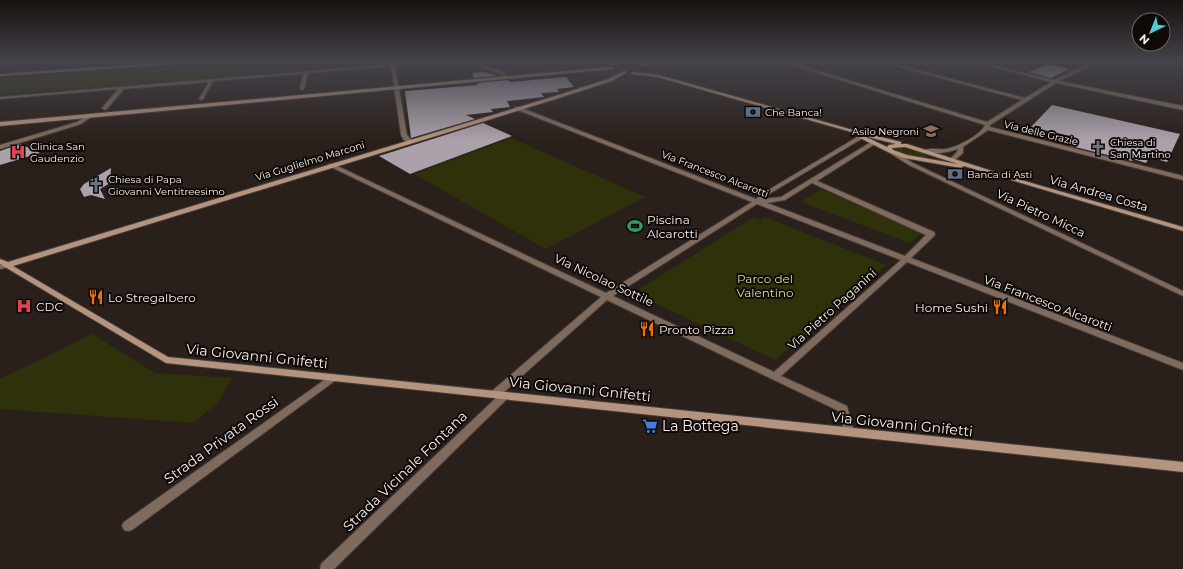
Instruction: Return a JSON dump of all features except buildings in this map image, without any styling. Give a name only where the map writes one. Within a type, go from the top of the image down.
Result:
[{"type":"main road","points":[[0,124],[401,88]]},
{"type":"main road","name":"Via Guglielmo Marconi","points":[[2,264],[410,142],[585,88]]},
{"type":"main road","points":[[702,88],[851,131],[905,144]]},
{"type":"main road","points":[[851,131],[890,151],[889,148],[891,146],[905,144]]},
{"type":"main road","name":"Via Andrea Costa","points":[[905,144],[1009,178],[1183,229]]},
{"type":"main road","name":"Via Andrea Costa","points":[[890,151],[928,161],[1009,178]]},
{"type":"main road","points":[[928,161],[933,158],[929,152]]},
{"type":"main road","name":"Via Andrea Costa","points":[[941,163],[953,159]]},
{"type":"main road","name":"Via Giovanni Gnifetti","points":[[2,264],[166,360],[1183,467]]},
{"type":"street","points":[[105,108],[122,88]]},
{"type":"street","points":[[0,98],[127,88]]},
{"type":"street","points":[[202,99],[208,88]]},
{"type":"street","points":[[397,88],[404,135],[410,142]]},
{"type":"street","name":"Via delle Grazie","points":[[865,88],[987,126],[1183,178]]},
{"type":"street","points":[[979,88],[1026,100]]},
{"type":"street","points":[[929,152],[961,148],[987,126],[1046,88]]},
{"type":"street","points":[[1087,88],[1183,108]]},
{"type":"street","name":"Via Francesco Alcarotti","points":[[516,108],[1183,367]]},
{"type":"street","points":[[0,147],[79,122],[91,115]]},
{"type":"street","name":"Strada Vicinale Fontana","points":[[326,568],[500,395],[607,296],[756,202],[767,193],[861,136]]},
{"type":"street","points":[[756,202],[783,199],[873,143]]},
{"type":"street","points":[[953,159],[960,154],[961,148]]},
{"type":"street","name":"Via Pietro Micca","points":[[890,151],[911,164],[1182,292]]},
{"type":"street","name":"Via Nicolao Sottile","points":[[331,165],[843,408],[849,432]]},
{"type":"street","points":[[812,181],[931,234],[905,260]]},
{"type":"street","name":"Via Pietro Paganini","points":[[775,376],[905,260]]},
{"type":"street","name":"Strada Privata Rossi","points":[[128,526],[333,378]]},
{"type":"green space","points":[[0,88],[93,88],[0,95]]},
{"type":"green space","points":[[511,138],[645,197],[546,249],[414,174]]},
{"type":"green space","points":[[900,148],[922,153],[928,157],[920,158],[907,155],[896,150]]},
{"type":"green space","points":[[821,189],[921,233],[910,243],[801,202]]},
{"type":"green space","name":"Parco del Valentino","points":[[754,217],[760,220],[765,217],[886,265],[775,360],[644,298],[638,290]]},
{"type":"green space","points":[[92,334],[155,373],[232,378],[219,401],[194,423],[0,409],[0,379]]},
{"type":"place","name":"Che Banca!","points":[[753,112]]},
{"type":"place","name":"Asilo Negroni","points":[[931,131]]},
{"type":"place","name":"Chiesa di San Martino","points":[[1098,148]]},
{"type":"place","name":"Clinica San Gaudenzio","points":[[18,152]]},
{"type":"place","name":"Banca di Asti","points":[[955,174]]},
{"type":"place","name":"Chiesa di Papa Giovanni Ventitreesimo","points":[[96,185]]},
{"type":"place","name":"Piscina Alcarotti","points":[[635,226]]},
{"type":"place","name":"Lo Stregalbero","points":[[96,297]]},
{"type":"place","name":"CDC","points":[[24,306]]},
{"type":"place","name":"Home Sushi","points":[[1000,307]]},
{"type":"place","name":"Pronto Pizza","points":[[647,329]]},
{"type":"place","name":"La Bottega","points":[[650,426]]}]
